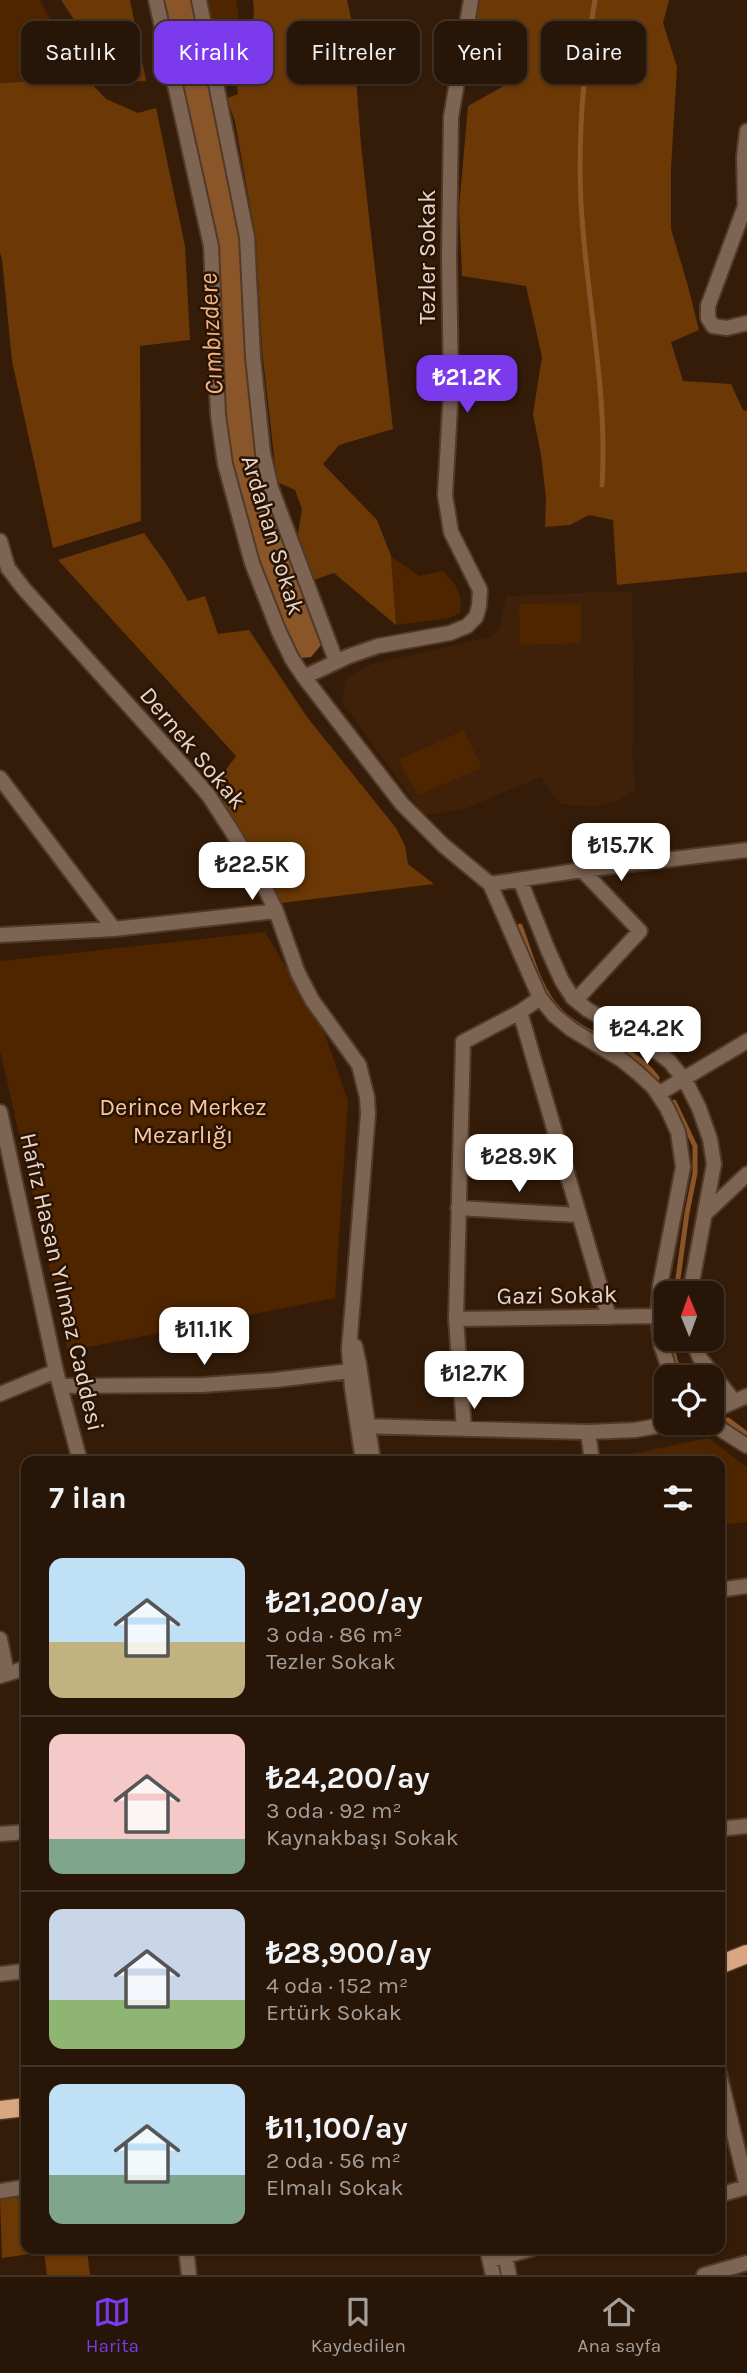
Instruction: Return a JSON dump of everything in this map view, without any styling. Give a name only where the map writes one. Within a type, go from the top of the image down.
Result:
[{"type":"main road","points":[[725,1963],[747,1954]]},
{"type":"main road","points":[[0,2110],[21,2108]]},
{"type":"street","name":"Ardahan Sokak","points":[[156,0],[211,246],[218,415],[225,464],[253,563],[279,632],[304,677],[402,804],[443,845],[490,884]]},
{"type":"street","points":[[199,0],[247,237],[253,357],[263,453],[271,488],[336,662]]},
{"type":"street","name":"Tezler Sokak","points":[[304,677],[378,646],[450,633],[467,626],[476,617],[479,606],[480,590],[451,532],[445,495],[451,390],[451,117],[471,0]]},
{"type":"street","points":[[747,131],[744,158],[746,206],[708,306],[708,318],[713,326],[727,328],[747,323]]},
{"type":"street","name":"Dernek Sokak","points":[[0,541],[4,568],[209,796],[262,883],[276,911],[298,973],[312,1000],[359,1065],[366,1097],[367,1132],[350,1328],[350,1371],[372,1456]]},
{"type":"street","points":[[0,778],[114,929]]},
{"type":"street","points":[[661,1281],[683,1167],[678,1132],[658,1094],[638,1073],[622,1060],[571,1030],[541,998],[490,884],[747,850]]},
{"type":"street","points":[[576,1000],[640,931],[582,870]]},
{"type":"street","points":[[520,880],[562,981],[576,1000],[588,1010],[645,1042],[670,1062],[684,1079],[699,1108],[710,1139],[714,1164],[692,1281]]},
{"type":"street","points":[[0,935],[114,929],[276,911]]},
{"type":"street","points":[[464,1428],[456,1319],[463,1042],[541,998]]},
{"type":"street","points":[[520,1012],[609,1317]]},
{"type":"street","points":[[658,1094],[747,1041]]},
{"type":"street","name":"Hafız Hasan Yılmaz Caddesi","points":[[0,1112],[12,1133],[56,1371],[79,1456]]},
{"type":"street","points":[[706,1213],[747,1174]]},
{"type":"street","points":[[458,1208],[578,1215]]},
{"type":"street","name":"Gazi Sokak","points":[[456,1319],[654,1316]]},
{"type":"street","name":"Dernek Sokak","points":[[350,1328],[359,1364],[363,1456]]},
{"type":"street","points":[[697,1351],[700,1358],[740,1399]]},
{"type":"street","points":[[0,1394],[56,1371]]},
{"type":"street","points":[[60,1386],[202,1385],[350,1371]]},
{"type":"street","points":[[363,1426],[588,1432],[654,1427]]},
{"type":"street","points":[[724,1431],[747,1446]]},
{"type":"street","points":[[588,1432],[591,1456]]},
{"type":"street","points":[[725,1589],[747,1586]]},
{"type":"street","points":[[0,1639],[4,1675],[21,1670]]},
{"type":"street","points":[[725,1828],[747,1826]]},
{"type":"street","points":[[0,1834],[21,1832]]},
{"type":"street","points":[[0,1974],[21,1972]]},
{"type":"street","points":[[725,2105],[741,2133],[747,2187],[725,2193]]},
{"type":"street","points":[[0,2191],[21,2188]]},
{"type":"street","points":[[187,2254],[189,2275]]},
{"type":"street","points":[[505,2254],[509,2275]]},
{"type":"street","points":[[704,2275],[747,2263]]},
{"type":"shaded area","points":[[61,0],[130,0],[134,21],[75,21]]},
{"type":"shaded area","points":[[156,0],[199,0],[203,21],[161,21]]},
{"type":"shaded area","points":[[253,0],[347,0],[352,21],[287,21],[287,84],[356,84],[393,429],[339,445],[323,464],[377,520],[391,556],[396,625],[334,573],[314,580],[298,534],[302,509],[295,490],[277,482],[262,350],[256,239],[235,122],[227,98],[238,94],[236,84],[273,84],[273,21],[253,21]]},
{"type":"shaded area","points":[[479,0],[669,0],[663,23],[677,67],[671,169],[671,229],[699,330],[671,342],[683,381],[731,384],[743,410],[747,411],[747,572],[617,585],[613,520],[589,515],[570,525],[545,527],[546,498],[533,414],[542,357],[526,286],[462,276],[459,208],[468,106],[507,84],[527,84],[529,31],[527,21],[474,21]]},
{"type":"shaded area","points":[[140,51],[146,81],[140,81]]},
{"type":"shaded area","points":[[0,83],[92,84],[106,99],[138,113],[156,108],[185,246],[190,340],[140,346],[141,521],[53,548],[12,361],[0,253]]},
{"type":"shaded area","points":[[174,84],[216,84],[247,237],[263,453],[327,638],[311,657],[292,659],[225,464],[213,265]]},
{"type":"shaded area","points":[[144,533],[188,601],[205,596],[218,634],[249,630],[307,717],[396,828],[405,846],[408,864],[434,884],[282,903],[212,789],[236,756],[58,560]]},
{"type":"shaded area","points":[[621,591],[632,593],[632,746],[635,790],[617,801],[593,807],[560,804],[541,777],[462,810],[424,815],[342,702],[346,678],[372,664],[490,637],[500,628],[506,596]]},
{"type":"shaded area","points":[[21,2197],[21,2254],[30,2254],[2,2258],[0,2199]]},
{"type":"shaded area","points":[[44,2254],[88,2254],[90,2275],[47,2275]]},
{"type":"green space","points":[[0,0],[40,0],[51,21],[21,21],[21,82],[0,83]]},
{"type":"green space","points":[[199,0],[236,0],[236,21],[203,21]]},
{"type":"green space","points":[[391,556],[419,576],[443,571],[457,589],[460,613],[449,618],[396,625]]},
{"type":"green space","points":[[581,603],[581,643],[520,645],[519,604]]},
{"type":"green space","points":[[464,730],[482,768],[418,795],[398,760]]},
{"type":"green space","name":"Derince Merkez Mezarlığı","points":[[265,932],[323,1029],[348,1101],[335,1298],[68,1351],[0,1050],[0,961]]},
{"type":"green space","points":[[708,1438],[747,1467],[747,1522],[725,1524],[725,1456],[622,1456]]},
{"type":"waterway","points":[[595,0],[583,101],[580,178],[602,414],[602,485]]},
{"type":"waterway","name":"Cımbızdere","points":[[520,926],[540,981],[559,1010],[582,1028],[636,1057],[657,1078]]},
{"type":"waterway","name":"Cımbızdere","points":[[674,1102],[695,1146],[695,1173],[678,1281]]},
{"type":"waterway","name":"Cımbızdere","points":[[673,1351],[677,1365]]},
{"type":"waterway","name":"Cımbızdere","points":[[728,1420],[747,1434]]}]
